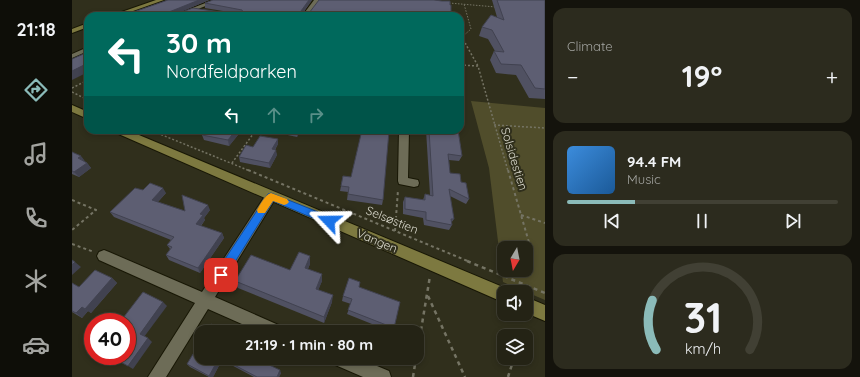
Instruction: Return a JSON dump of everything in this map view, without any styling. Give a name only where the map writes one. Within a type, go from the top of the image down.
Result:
[{"type":"street","points":[[125,12],[161,0]]},
{"type":"street","points":[[185,12],[218,0]]},
{"type":"street","points":[[308,12],[317,0]]},
{"type":"street","points":[[193,9],[203,12]]},
{"type":"street","points":[[72,30],[84,26]]},
{"type":"street","points":[[72,55],[84,50]]},
{"type":"street","points":[[73,111],[84,115]]},
{"type":"street","name":"Vangen","points":[[129,134],[497,292]]},
{"type":"street","points":[[404,134],[402,181],[414,183]]},
{"type":"street","points":[[156,377],[271,196]]},
{"type":"street","points":[[104,256],[261,325]]},
{"type":"street","points":[[533,308],[545,313]]},
{"type":"street","points":[[355,365],[383,377]]},
{"type":"path","points":[[449,2],[501,7]]},
{"type":"path","points":[[464,4],[471,29],[464,35]]},
{"type":"path","name":"Solsidestien","points":[[464,42],[478,66],[529,241]]},
{"type":"path","points":[[464,65],[478,66]]},
{"type":"path","points":[[72,88],[84,82]]},
{"type":"path","points":[[72,92],[84,98]]},
{"type":"path","points":[[494,124],[545,128]]},
{"type":"path","name":"Selsøstien","points":[[160,134],[545,293]]},
{"type":"path","points":[[232,164],[253,134]]},
{"type":"path","points":[[395,231],[398,186],[402,181]]},
{"type":"path","points":[[72,200],[96,210],[72,230]]},
{"type":"path","points":[[521,215],[545,223]]},
{"type":"path","points":[[72,244],[104,256]]},
{"type":"path","points":[[422,325],[428,296],[431,264]]},
{"type":"path","points":[[428,296],[465,377]]},
{"type":"path","points":[[413,377],[415,365]]},
{"type":"path","points":[[508,377],[512,365]]},
{"type":"shaded area","points":[[471,101],[545,108],[545,300],[533,295],[533,285],[510,285],[503,282],[502,277],[533,277],[533,241],[498,241],[489,168]]},
{"type":"building","points":[[168,0],[199,0],[169,12],[134,12]]},
{"type":"building","points":[[213,0],[309,0],[301,11],[243,12],[242,10],[205,3]]},
{"type":"building","points":[[319,0],[434,0],[450,1],[451,12],[310,12]]},
{"type":"building","points":[[497,0],[545,0],[545,89],[535,88],[521,65],[501,64],[494,51],[504,52],[492,30],[482,27],[491,15],[504,20]]},
{"type":"building","points":[[193,8],[220,12],[182,12]]},
{"type":"building","points":[[84,54],[84,65],[72,71],[72,59]]},
{"type":"building","points":[[203,134],[233,134],[228,140],[202,135]]},
{"type":"building","points":[[361,134],[389,134],[383,200],[348,194],[349,187],[341,186],[343,176],[351,177]]},
{"type":"building","points":[[429,134],[459,134],[462,156],[448,154],[450,173],[460,174],[461,182],[466,183],[469,199],[449,189],[454,219],[451,219],[452,225],[426,220],[426,212],[405,209],[405,197],[425,200],[425,194],[433,196]]},
{"type":"building","points":[[260,136],[278,139],[272,149],[276,150],[269,163],[239,157],[246,145],[253,147]]},
{"type":"building","points":[[72,152],[81,156],[78,158],[87,163],[74,172],[72,171]]},
{"type":"building","points":[[150,183],[163,188],[152,200],[185,211],[182,195],[208,205],[200,214],[203,215],[196,224],[222,233],[198,268],[166,255],[172,247],[167,245],[174,237],[110,212],[135,188],[143,190]]},
{"type":"building","points":[[299,252],[310,256],[305,268],[322,274],[316,289],[333,295],[324,317],[235,281],[251,255],[290,270]]},
{"type":"building","points":[[95,270],[112,278],[85,309],[82,307],[76,313],[72,311],[72,283],[79,287]]},
{"type":"building","points":[[349,278],[360,282],[359,287],[400,302],[395,325],[386,325],[348,310],[352,299],[343,296]]},
{"type":"building","points":[[143,292],[163,302],[140,334],[148,338],[136,355],[136,313],[127,313]]},
{"type":"building","points":[[194,352],[194,365],[215,365],[209,376],[187,364]]},
{"type":"building","points":[[234,365],[269,365],[280,370],[277,377],[257,377]]},
{"type":"slow traffic","points":[[262,210],[271,196],[284,202]]},
{"type":"route","points":[[221,275],[271,196],[329,221]]}]
